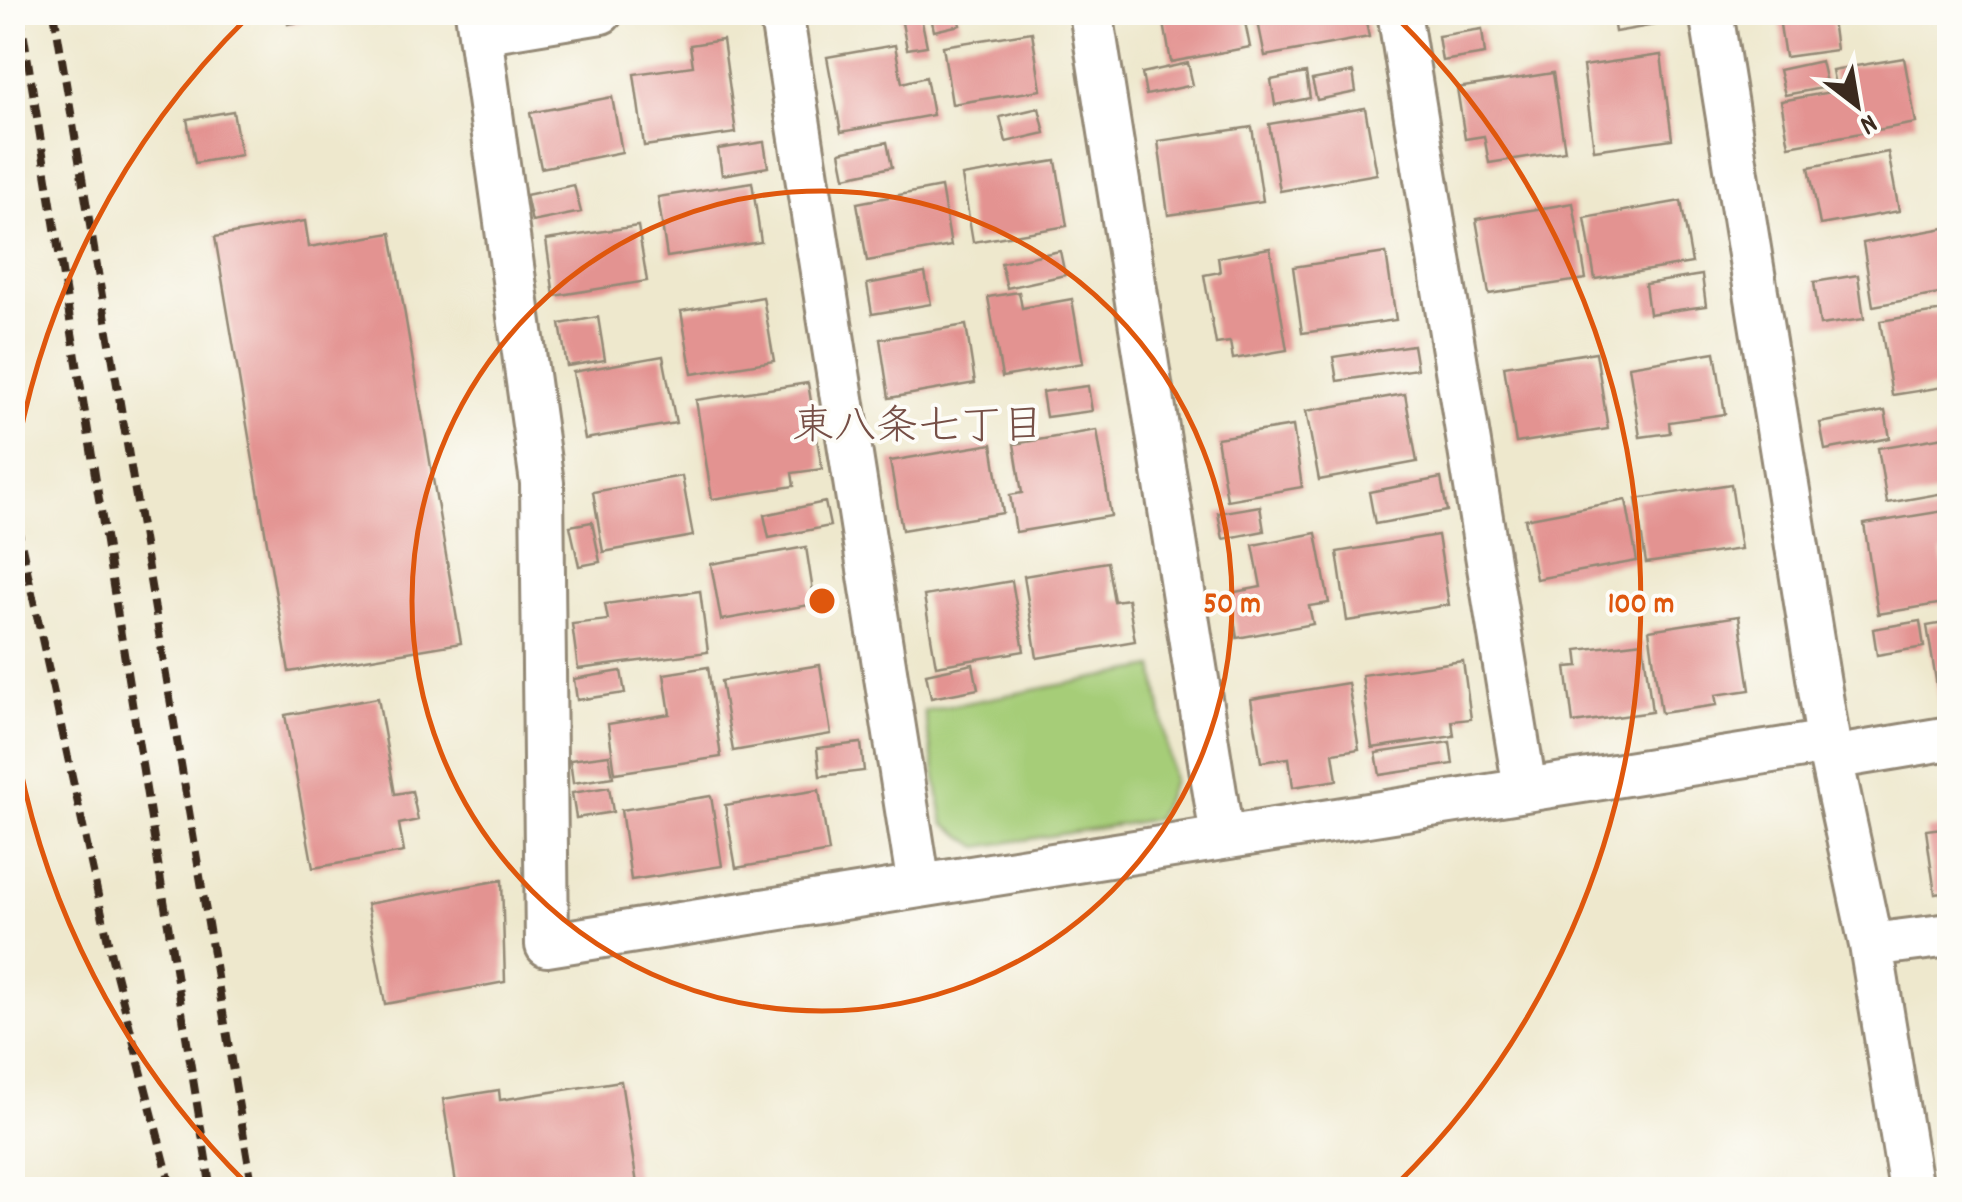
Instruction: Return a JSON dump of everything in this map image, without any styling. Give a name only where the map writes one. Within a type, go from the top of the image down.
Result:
[{"type":"street","points":[[601,12],[478,22],[542,484],[547,945],[1524,789],[1950,738]]},
{"type":"street","points":[[781,12],[919,886]]},
{"type":"street","points":[[1091,12],[1222,837]]},
{"type":"street","points":[[1399,12],[1524,789]]},
{"type":"street","points":[[1711,12],[1830,750],[1871,945],[1911,1190]]},
{"type":"street","points":[[1871,945],[1950,935]]},
{"type":"green space","points":[[1154,667],[1173,781],[1156,819],[979,847],[944,823],[924,711]]},
{"type":"building","points":[[286,12],[342,12],[342,15],[288,24]]},
{"type":"building","points":[[900,12],[920,12],[927,46],[907,49]]},
{"type":"building","points":[[930,12],[957,12],[960,25],[934,31]]},
{"type":"building","points":[[1162,12],[1243,12],[1250,47],[1171,62]]},
{"type":"building","points":[[1256,12],[1364,12],[1369,37],[1265,56]]},
{"type":"building","points":[[1612,12],[1653,12],[1655,25],[1615,32]]},
{"type":"building","points":[[1778,12],[1831,12],[1836,50],[1785,57]]},
{"type":"building","points":[[1482,29],[1485,54],[1442,61],[1438,36]]},
{"type":"building","points":[[1032,32],[1041,90],[952,104],[943,46]]},
{"type":"building","points":[[723,40],[736,133],[644,146],[634,74],[693,66],[690,45]]},
{"type":"building","points":[[895,45],[902,83],[926,77],[933,115],[841,132],[827,57]]},
{"type":"building","points":[[1661,55],[1672,139],[1594,150],[1583,66]]},
{"type":"building","points":[[1904,58],[1916,123],[1789,146],[1781,101],[1836,91],[1832,70]]},
{"type":"building","points":[[1821,61],[1827,87],[1785,95],[1779,70]]},
{"type":"building","points":[[1188,63],[1193,85],[1146,95],[1142,73]]},
{"type":"building","points":[[1353,72],[1356,92],[1317,100],[1312,80]]},
{"type":"building","points":[[1306,73],[1310,98],[1275,105],[1271,80]]},
{"type":"building","points":[[1553,73],[1565,151],[1489,163],[1484,136],[1465,139],[1457,88]]},
{"type":"building","points":[[612,97],[622,152],[541,168],[530,113]]},
{"type":"building","points":[[1039,108],[1045,133],[1006,142],[1000,117]]},
{"type":"building","points":[[1365,108],[1377,174],[1280,191],[1269,124]]},
{"type":"building","points":[[233,111],[241,155],[195,163],[187,119]]},
{"type":"building","points":[[1252,127],[1263,201],[1168,215],[1158,141]]},
{"type":"building","points":[[764,142],[768,167],[722,175],[718,149]]},
{"type":"building","points":[[887,142],[892,167],[845,177],[840,152]]},
{"type":"building","points":[[1888,152],[1899,211],[1820,225],[1809,167]]},
{"type":"building","points":[[1056,161],[1067,226],[973,242],[962,176]]},
{"type":"building","points":[[752,182],[761,242],[667,257],[658,197]]},
{"type":"building","points":[[574,185],[581,212],[532,222],[526,195]]},
{"type":"building","points":[[941,187],[951,246],[867,261],[857,203]]},
{"type":"building","points":[[1681,201],[1692,263],[1595,279],[1585,218]]},
{"type":"building","points":[[1573,203],[1586,279],[1489,294],[1476,219]]},
{"type":"building","points":[[305,221],[309,247],[391,233],[461,643],[289,672],[215,237]]},
{"type":"building","points":[[638,226],[647,281],[554,296],[546,240]]},
{"type":"building","points":[[1950,227],[1950,292],[1873,306],[1863,243]]},
{"type":"building","points":[[1270,248],[1287,350],[1233,359],[1230,342],[1216,344],[1204,275],[1220,272],[1218,257]]},
{"type":"building","points":[[1060,251],[1065,275],[1007,288],[1001,263]]},
{"type":"building","points":[[1386,253],[1396,320],[1302,333],[1293,267]]},
{"type":"building","points":[[925,273],[931,304],[872,314],[867,284]]},
{"type":"building","points":[[1702,275],[1706,306],[1649,314],[1645,284]]},
{"type":"building","points":[[1858,275],[1864,319],[1820,325],[1814,282]]},
{"type":"building","points":[[1019,292],[1022,308],[1072,299],[1083,363],[1002,377],[988,297]]},
{"type":"building","points":[[763,297],[774,361],[692,374],[681,311]]},
{"type":"building","points":[[1950,310],[1950,386],[1892,395],[1880,321]]},
{"type":"building","points":[[598,317],[605,360],[567,366],[560,324]]},
{"type":"building","points":[[966,325],[975,383],[889,398],[880,339]]},
{"type":"building","points":[[1413,345],[1417,369],[1337,381],[1333,357]]},
{"type":"building","points":[[1596,352],[1608,429],[1516,443],[1504,366]]},
{"type":"building","points":[[1715,352],[1725,414],[1669,422],[1670,433],[1640,437],[1629,366]]},
{"type":"building","points":[[663,356],[676,423],[585,439],[573,372]]},
{"type":"building","points":[[808,383],[822,469],[792,473],[794,486],[712,499],[696,400]]},
{"type":"building","points":[[1088,386],[1092,411],[1046,417],[1042,392]]},
{"type":"building","points":[[1405,394],[1417,462],[1319,480],[1306,411]]},
{"type":"building","points":[[1885,411],[1890,438],[1825,450],[1820,423]]},
{"type":"building","points":[[1293,426],[1302,487],[1227,500],[1217,438]]},
{"type":"building","points":[[1097,430],[1111,516],[1016,532],[1010,495],[1022,493],[1014,444]]},
{"type":"building","points":[[1950,436],[1950,492],[1887,503],[1878,448]]},
{"type":"building","points":[[992,444],[1003,513],[902,530],[890,461]]},
{"type":"building","points":[[682,476],[693,536],[603,552],[593,492]]},
{"type":"building","points":[[1441,478],[1447,511],[1375,524],[1369,492]]},
{"type":"building","points":[[1731,484],[1741,549],[1646,563],[1636,499]]},
{"type":"building","points":[[1626,500],[1637,561],[1536,579],[1525,519]]},
{"type":"building","points":[[825,502],[830,526],[769,538],[764,515]]},
{"type":"building","points":[[1260,506],[1264,531],[1223,539],[1218,513]]},
{"type":"building","points":[[1950,510],[1950,551],[1942,552],[1950,602],[1878,614],[1864,524]]},
{"type":"building","points":[[592,522],[600,562],[579,566],[570,526]]},
{"type":"building","points":[[1316,533],[1329,603],[1309,606],[1313,624],[1237,638],[1230,593],[1261,587],[1253,545]]},
{"type":"building","points":[[1438,535],[1449,605],[1347,621],[1337,552]]},
{"type":"building","points":[[806,547],[815,604],[721,620],[711,564]]},
{"type":"building","points":[[1107,562],[1114,601],[1128,599],[1135,641],[1037,658],[1024,576]]},
{"type":"building","points":[[1012,581],[1024,651],[936,666],[924,596]]},
{"type":"building","points":[[700,591],[708,652],[578,669],[572,624],[608,620],[605,604]]},
{"type":"building","points":[[1739,616],[1750,690],[1715,695],[1717,705],[1661,713],[1649,630]]},
{"type":"building","points":[[1920,621],[1924,647],[1877,655],[1873,629]]},
{"type":"building","points":[[1950,622],[1950,704],[1940,705],[1927,626]]},
{"type":"building","points":[[1643,642],[1652,712],[1573,723],[1566,667],[1579,666],[1577,650]]},
{"type":"building","points":[[1463,661],[1471,719],[1452,721],[1454,736],[1372,748],[1362,675]]},
{"type":"building","points":[[973,664],[978,689],[931,698],[926,674]]},
{"type":"building","points":[[820,665],[831,734],[733,751],[721,681]]},
{"type":"building","points":[[708,667],[721,757],[615,773],[608,724],[670,714],[664,674]]},
{"type":"building","points":[[621,671],[625,693],[577,700],[574,679]]},
{"type":"building","points":[[1348,683],[1359,749],[1333,753],[1337,780],[1293,787],[1289,758],[1261,762],[1251,699]]},
{"type":"building","points":[[378,698],[395,794],[412,791],[418,820],[399,824],[404,852],[313,868],[285,715]]},
{"type":"building","points":[[1450,742],[1453,764],[1380,775],[1376,753]]},
{"type":"building","points":[[861,743],[864,771],[820,776],[817,748]]},
{"type":"building","points":[[609,755],[613,777],[573,783],[570,760]]},
{"type":"building","points":[[609,787],[613,812],[576,818],[572,793]]},
{"type":"building","points":[[819,790],[829,852],[736,868],[725,805]]},
{"type":"building","points":[[711,796],[722,866],[631,880],[621,810]]},
{"type":"building","points":[[1950,827],[1950,892],[1935,894],[1926,830]]},
{"type":"building","points":[[502,880],[505,982],[385,1004],[367,904]]},
{"type":"building","points":[[621,1081],[637,1184],[605,1190],[457,1190],[443,1099],[499,1090],[500,1100]]},
{"type":"railway","points":[[20,12],[211,1190]]},
{"type":"railway","points":[[54,12],[253,1190]]},
{"type":"railway","points":[[12,501],[111,955],[172,1190]]},
{"type":"district","name":"東八条七丁目","points":[[918,423]]}]
